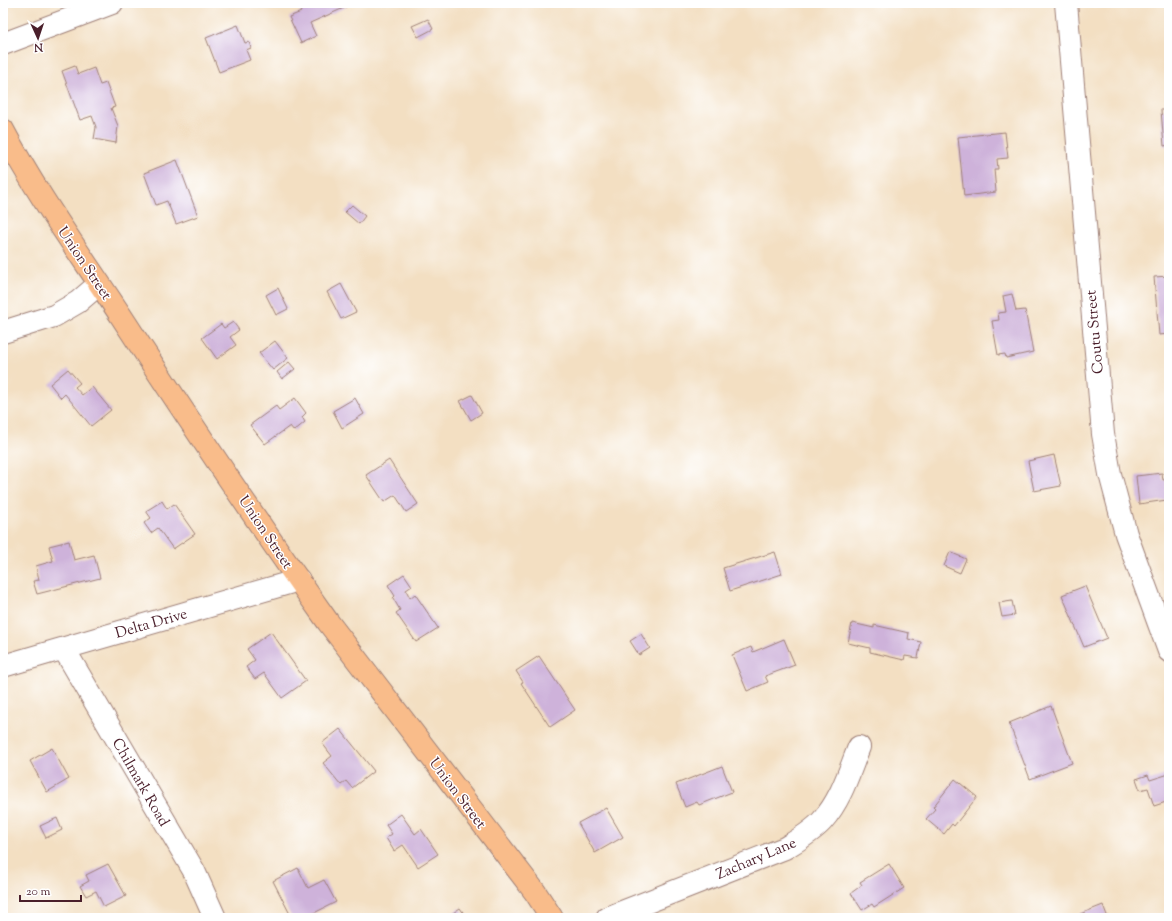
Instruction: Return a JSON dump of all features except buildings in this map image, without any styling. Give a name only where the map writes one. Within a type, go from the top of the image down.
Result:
[{"type":"main road","name":"Union Street","points":[[3,130],[17,157],[99,284],[299,580],[342,640],[535,892],[552,918]]},
{"type":"street","points":[[3,44],[112,3]]},
{"type":"street","name":"Coutu Street","points":[[1066,3],[1103,434],[1110,474],[1126,534],[1169,651]]},
{"type":"street","points":[[3,332],[60,313],[78,302],[99,284]]},
{"type":"street","name":"Delta Drive","points":[[3,666],[299,580]]},
{"type":"street","name":"Chilmark Road","points":[[64,649],[194,872],[215,918]]},
{"type":"street","name":"Zachary Lane","points":[[607,918],[785,848],[806,835],[822,821],[836,802],[859,747]]}]
